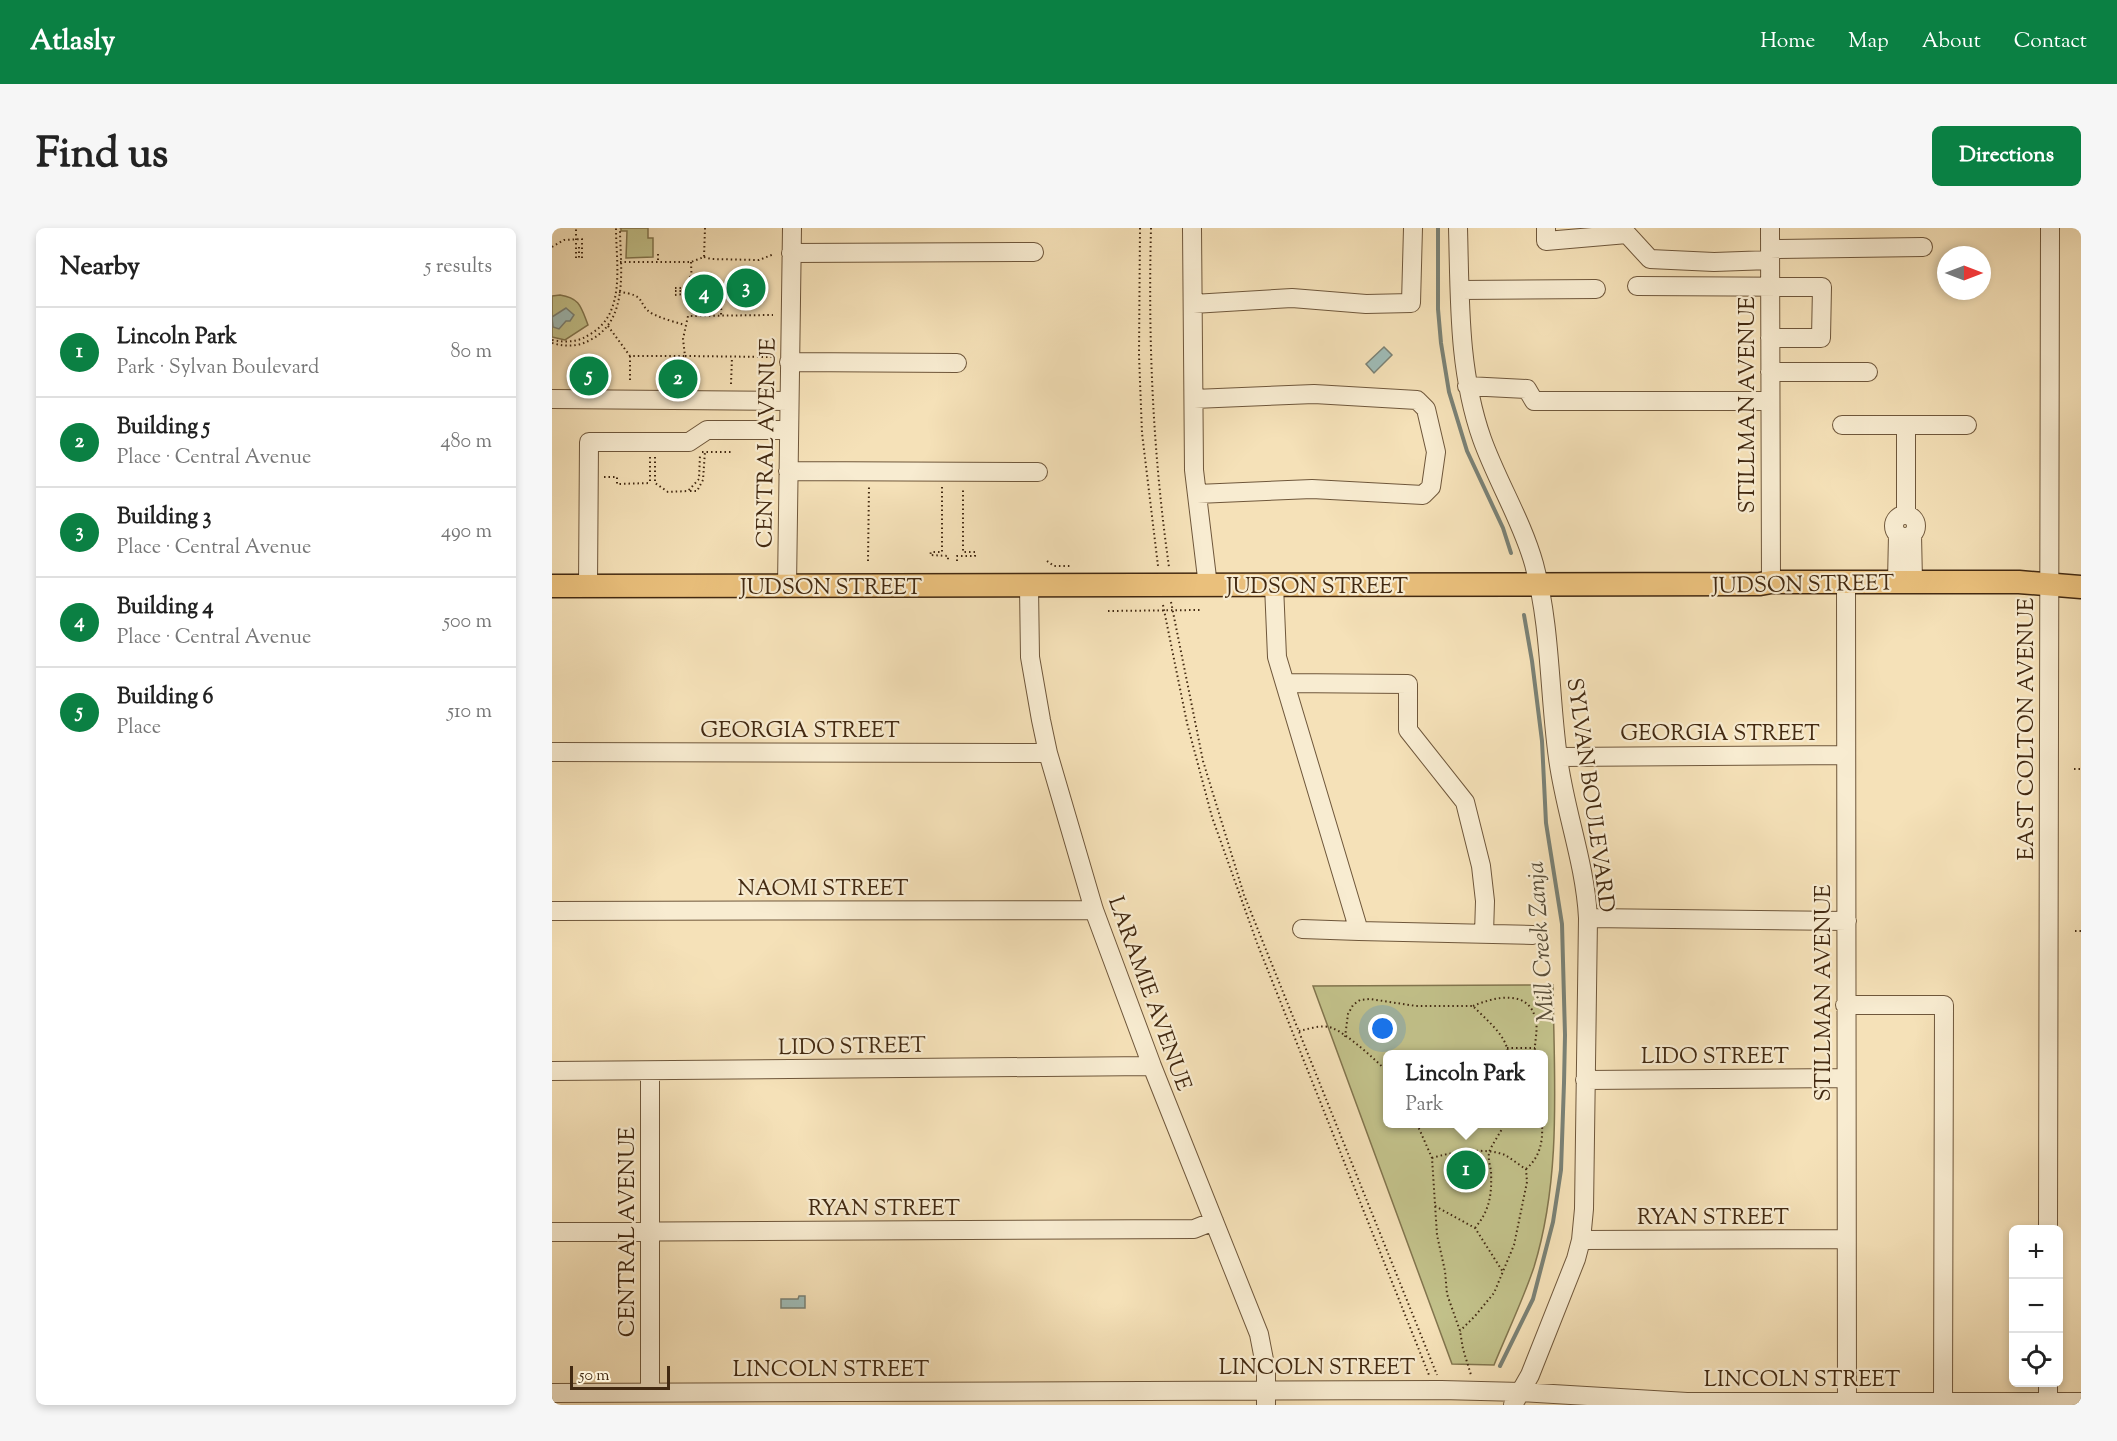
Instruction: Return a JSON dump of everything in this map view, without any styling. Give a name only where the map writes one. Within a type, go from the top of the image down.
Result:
[{"type":"main road","name":"JUDSON STREET","points":[[552,586],[1029,587],[1760,584],[1905,581],[2019,582],[2081,587]]},
{"type":"street","name":"CENTRAL AVENUE","points":[[788,586],[789,401],[781,360],[783,253],[792,228]]},
{"type":"street","points":[[1192,228],[1194,471],[1208,586]]},
{"type":"street","points":[[1193,304],[1292,298],[1366,304],[1412,303],[1413,228]]},
{"type":"street","name":"SYLVAN BOULEVARD","points":[[1458,228],[1462,353],[1467,387],[1482,438],[1526,539],[1544,604],[1558,757],[1586,887],[1588,918],[1584,1209],[1581,1240],[1576,1259],[1534,1364],[1517,1398]]},
{"type":"street","points":[[1546,228],[1546,241],[1627,234],[1650,259],[1714,262],[1770,254],[1923,248]]},
{"type":"street","name":"STILLMAN AVENUE","points":[[1770,228],[1771,582]]},
{"type":"street","name":"EAST COLTON AVENUE","points":[[2048,1225],[2050,228]]},
{"type":"street","points":[[783,253],[1034,252]]},
{"type":"street","points":[[1637,286],[1822,287],[1821,338],[1770,338]]},
{"type":"street","points":[[1460,290],[1596,289]]},
{"type":"street","points":[[781,360],[957,363]]},
{"type":"street","points":[[1770,372],[1868,372]]},
{"type":"street","points":[[1467,387],[1527,389],[1534,401],[1770,401]]},
{"type":"street","points":[[1194,399],[1314,394],[1417,400],[1426,409],[1436,452],[1431,487],[1423,495],[1312,489],[1197,494]]},
{"type":"street","points":[[552,399],[789,401]]},
{"type":"street","points":[[1842,425],[1967,425]]},
{"type":"street","points":[[1905,581],[1905,535],[1894,529],[1894,522],[1906,515],[1906,425]]},
{"type":"street","points":[[588,586],[589,442],[689,442],[707,430],[789,430]]},
{"type":"street","points":[[788,471],[1038,472]]},
{"type":"street","name":"STILLMAN AVENUE","points":[[1846,581],[1847,921],[1845,1005],[1848,1404]]},
{"type":"street","points":[[1274,585],[1277,657],[1359,931]]},
{"type":"street","name":"LARAMIE AVENUE","points":[[1029,587],[1030,657],[1048,753],[1094,910],[1152,1066],[1259,1334],[1264,1355],[1266,1398]]},
{"type":"street","points":[[1285,683],[1408,684],[1408,730],[1465,802],[1481,866],[1485,901],[1484,934]]},
{"type":"street","name":"GEORGIA STREET","points":[[552,753],[1048,753]]},
{"type":"street","name":"GEORGIA STREET","points":[[1558,757],[1846,755]]},
{"type":"street","name":"NAOMI STREET","points":[[552,911],[1094,910]]},
{"type":"street","points":[[1588,918],[1847,921]]},
{"type":"street","points":[[1302,930],[1533,935]]},
{"type":"street","points":[[1845,1005],[1944,1005],[1943,1404]]},
{"type":"street","name":"LIDO STREET","points":[[552,1071],[1152,1066]]},
{"type":"street","name":"CENTRAL AVENUE","points":[[650,1071],[650,1392]]},
{"type":"street","name":"LIDO STREET","points":[[1585,1080],[1846,1078]]},
{"type":"street","name":"RYAN STREET","points":[[552,1232],[1194,1229],[1214,1221]]},
{"type":"street","name":"RYAN STREET","points":[[1581,1240],[1846,1239]]},
{"type":"street","points":[[2048,1387],[2048,1403]]},
{"type":"street","name":"LINCOLN STREET","points":[[552,1393],[650,1392],[775,1398],[1517,1398],[1848,1404],[2081,1402]]},
{"type":"path","points":[[576,228],[579,259]]},
{"type":"path","points":[[552,341],[571,346],[584,344],[609,326],[616,313],[618,292],[620,262],[618,228]]},
{"type":"path","points":[[552,341],[570,342],[582,339],[606,323],[618,292],[618,228]]},
{"type":"path","points":[[704,256],[705,228]]},
{"type":"path","points":[[1140,228],[1139,355],[1142,433],[1158,566]]},
{"type":"path","points":[[1151,228],[1152,397],[1158,478],[1169,566]]},
{"type":"path","points":[[552,247],[564,240],[576,239]]},
{"type":"path","points":[[620,262],[691,262],[704,256],[711,259],[759,260],[783,253]]},
{"type":"path","points":[[658,254],[658,262]]},
{"type":"path","points":[[691,262],[692,288]]},
{"type":"path","points":[[691,274],[684,289],[684,294],[675,291],[684,289],[692,288],[722,288],[729,287],[735,285],[729,283],[729,287]]},
{"type":"path","points":[[722,288],[722,315]]},
{"type":"path","points":[[618,292],[633,294],[641,299],[651,313],[685,325]]},
{"type":"path","points":[[685,357],[683,339],[688,316],[773,315]]},
{"type":"path","points":[[606,323],[630,356],[630,400]]},
{"type":"path","points":[[630,356],[781,360]]},
{"type":"path","points":[[731,400],[732,357]]},
{"type":"path","points":[[609,477],[617,477],[617,484],[655,483],[668,492],[697,491],[703,480],[705,446]]},
{"type":"path","points":[[650,451],[650,483]]},
{"type":"path","points":[[655,451],[655,483]]},
{"type":"path","points":[[688,491],[699,479],[699,452],[733,452]]},
{"type":"path","points":[[868,561],[869,471]]},
{"type":"path","points":[[942,472],[942,552],[931,552],[930,555],[948,556],[948,561]]},
{"type":"path","points":[[957,561],[957,556],[975,556],[975,552],[963,552],[963,472]]},
{"type":"path","points":[[1047,561],[1054,566],[1077,566]]},
{"type":"path","points":[[1163,605],[1187,723],[1212,817],[1257,943],[1430,1378]]},
{"type":"path","points":[[1171,605],[1203,761],[1244,895],[1437,1377]]},
{"type":"path","points":[[1108,611],[1200,610]]},
{"type":"path","points":[[2074,769],[2081,769]]},
{"type":"path","points":[[2074,931],[2081,931]]},
{"type":"path","points":[[1345,1037],[1348,1014],[1353,1005],[1360,1000],[1370,999],[1416,1006],[1473,1006],[1491,998],[1512,997],[1524,1001],[1533,1010],[1536,1023],[1535,1048],[1508,1048],[1493,1026],[1473,1006]]},
{"type":"path","points":[[1298,1031],[1321,1026],[1332,1028],[1383,1068]]},
{"type":"path","points":[[1419,1128],[1432,1158],[1437,1235],[1447,1293],[1460,1331],[1471,1375]]},
{"type":"path","points":[[1476,1228],[1490,1204],[1492,1187],[1489,1152],[1502,1128]]},
{"type":"path","points":[[1526,1169],[1534,1162],[1541,1146],[1542,1128]]},
{"type":"path","points":[[1432,1158],[1449,1153],[1489,1152],[1504,1155],[1526,1169]]},
{"type":"path","points":[[1460,1331],[1494,1293],[1514,1245],[1527,1182],[1526,1169]]},
{"type":"path","points":[[1435,1206],[1476,1228],[1503,1272]]},
{"type":"shaded area","points":[[621,228],[648,228],[648,238],[653,238],[653,257],[626,258],[627,231],[621,231]]},
{"type":"shaded area","points":[[552,296],[572,298],[579,304],[588,325],[565,340],[552,337]]},
{"type":"shaded area","points":[[1553,985],[1555,1092],[1553,1163],[1543,1233],[1534,1267],[1494,1365],[1452,1364],[1313,986]]},
{"type":"water","points":[[566,308],[574,315],[570,321],[566,321],[559,329],[553,327],[552,317]]},
{"type":"water","points":[[1384,347],[1392,355],[1374,373],[1366,364]]},
{"type":"water","points":[[799,1296],[805,1296],[805,1308],[781,1308],[781,1299],[798,1299]]},
{"type":"waterway","name":"Mill Creek Zanja","points":[[1438,228],[1438,309],[1449,392],[1467,451],[1503,528],[1511,553]]},
{"type":"waterway","name":"Mill Creek Zanja","points":[[1500,1366],[1533,1299],[1553,1222],[1561,1170],[1564,1083],[1562,924],[1546,823],[1542,741],[1524,615]]},
{"type":"place","name":"Building 3","points":[[746,288]]},
{"type":"place","name":"Building 4","points":[[704,294]]},
{"type":"place","name":"Building 6","points":[[589,376]]},
{"type":"place","name":"Building 5","points":[[678,379]]},
{"type":"place","name":"Lincoln Park","points":[[1466,1170]]}]
